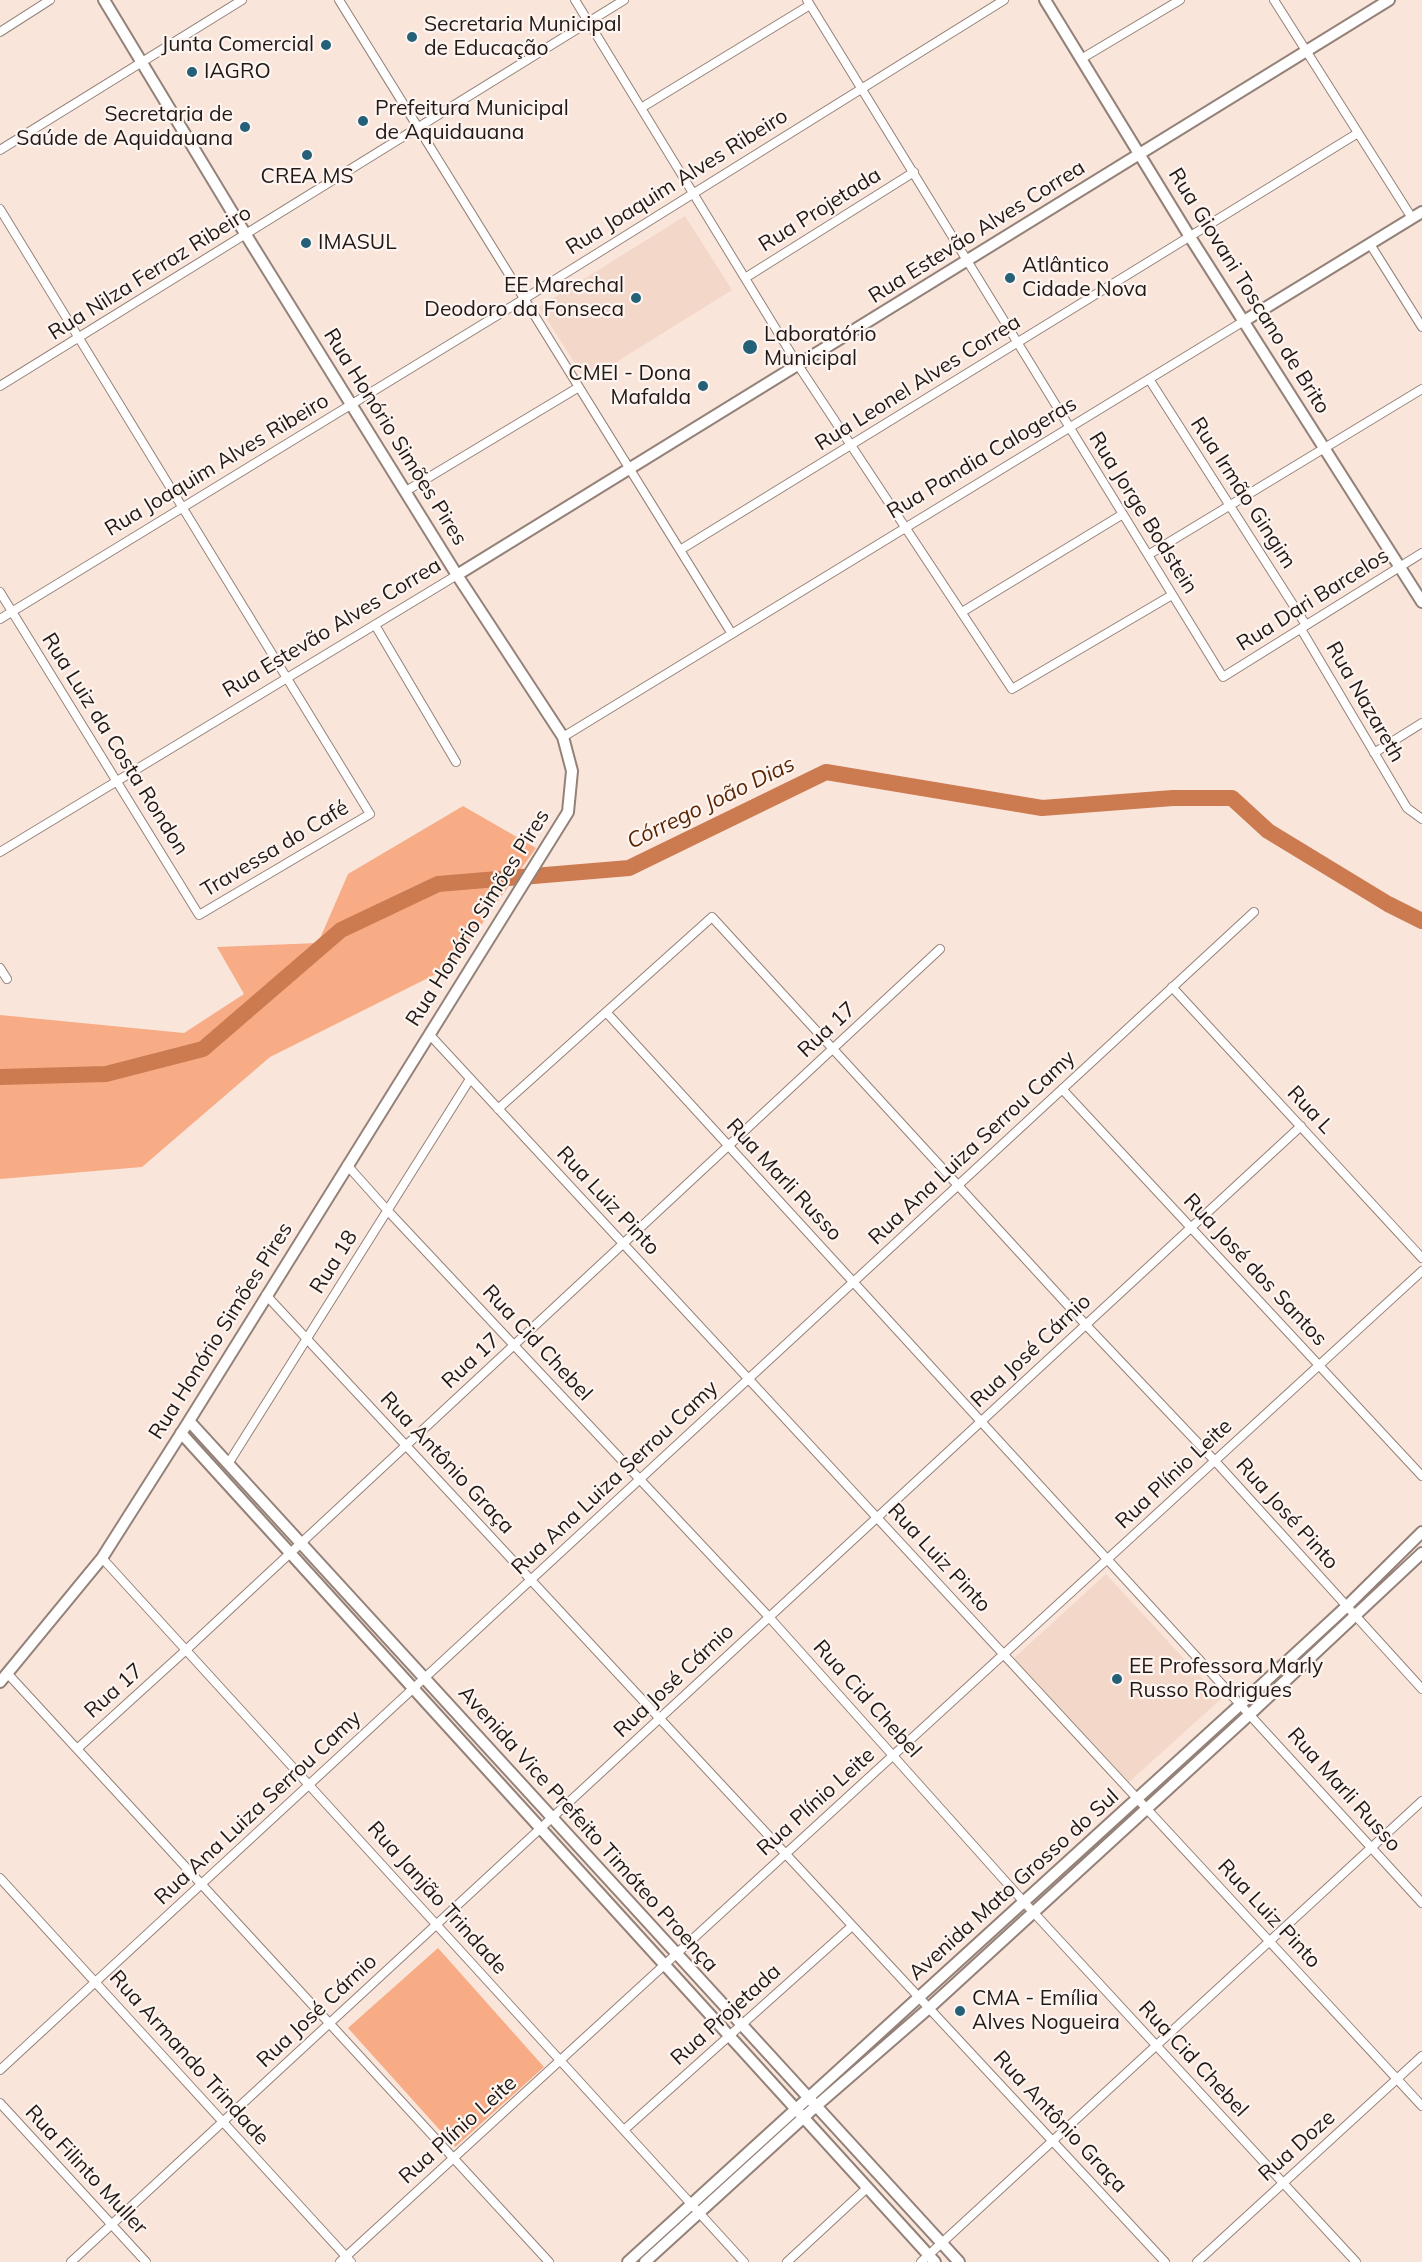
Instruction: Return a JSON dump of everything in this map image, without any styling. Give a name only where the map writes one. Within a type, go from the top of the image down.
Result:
[{"type":"main road","name":"Rua Honório Simões Pires","points":[[4,1678],[102,1558],[189,1421],[568,813],[572,771],[563,737],[457,575],[246,235],[104,0]]},
{"type":"main road","name":"Rua Giovani Toscano de Brito","points":[[1044,0],[1141,154],[1190,237],[1422,602]]},
{"type":"main road","name":"Rua Estevão Alves Correa","points":[[457,575],[1389,0]]},
{"type":"main road","name":"Rua Pandia Calogeras","points":[[1244,321],[1417,215]]},
{"type":"main road","name":"Avenida Vice Prefeito Timóteo Proença","points":[[189,1421],[806,2098],[959,2262]]},
{"type":"main road","name":"Avenida Vice Prefeito Timóteo Proença","points":[[181,1433],[867,2188],[928,2260]]},
{"type":"main road","name":"Avenida Mato Grosso do Sul","points":[[645,2262],[695,2208],[794,2109],[920,1998],[1023,1901],[1241,1704],[1346,1607],[1422,1532]]},
{"type":"main road","name":"Avenida Mato Grosso do Sul","points":[[628,2262],[803,2118],[929,2008],[1422,1553]]},
{"type":"street","points":[[0,32],[50,0]]},
{"type":"street","points":[[0,150],[242,0]]},
{"type":"street","points":[[339,0],[732,634]]},
{"type":"street","points":[[575,0],[798,365],[1012,689],[1173,595]]},
{"type":"street","name":"Rua Nilza Ferraz Ribeiro","points":[[0,386],[624,0]]},
{"type":"street","name":"Rua Joaquim Alves Ribeiro","points":[[0,619],[524,299],[1004,0]]},
{"type":"street","points":[[1081,59],[1180,0]]},
{"type":"street","points":[[1274,0],[1358,133],[1417,215]]},
{"type":"street","points":[[641,108],[809,2]]},
{"type":"street","name":"Rua Jorge Bodstein","points":[[809,2],[1223,677]]},
{"type":"street","name":"Rua Leonel Alves Correa","points":[[680,550],[1358,133]]},
{"type":"street","name":"Rua Projetada","points":[[745,278],[914,172]]},
{"type":"street","points":[[0,210],[287,679]]},
{"type":"street","points":[[1370,244],[1422,327]]},
{"type":"street","name":"Rua Pandia Calogeras","points":[[563,737],[1244,321]]},
{"type":"street","name":"Rua Irmão Gingim","points":[[1149,379],[1304,627]]},
{"type":"street","points":[[406,491],[579,387]]},
{"type":"street","points":[[1148,555],[1422,388]]},
{"type":"street","points":[[962,612],[1123,514]]},
{"type":"street","name":"Rua Dari Barcelos","points":[[1223,677],[1422,554]]},
{"type":"street","name":"Rua Estevão Alves Correa","points":[[0,852],[457,575]]},
{"type":"street","name":"Rua Luiz da Costa Rondon","points":[[0,592],[199,915]]},
{"type":"street","points":[[375,625],[456,762]]},
{"type":"street","name":"Rua Nazareth","points":[[1304,627],[1407,808],[1422,819]]},
{"type":"street","name":"Travessa do Café","points":[[199,915],[369,814],[287,679]]},
{"type":"street","points":[[1374,753],[1422,723]]},
{"type":"street","name":"Rua Ana Luiza Serrou Camy","points":[[0,2070],[1254,912]]},
{"type":"street","name":"Rua José Pinto","points":[[606,1012],[712,917],[1086,1325],[1215,1461],[1422,1689]]},
{"type":"street","name":"Rua 17","points":[[77,1749],[301,1544],[940,949]]},
{"type":"street","points":[[0,968],[7,979]]},
{"type":"street","name":"Rua L","points":[[1173,987],[1422,1258]]},
{"type":"street","points":[[498,1109],[606,1012]]},
{"type":"street","name":"Rua Marli Russo","points":[[606,1012],[1422,1903]]},
{"type":"street","name":"Rua Luiz Pinto","points":[[429,1034],[1422,2106]]},
{"type":"street","name":"Rua 18","points":[[228,1464],[471,1079]]},
{"type":"street","name":"Rua José dos Santos","points":[[1062,1089],[1422,1476]]},
{"type":"street","name":"Rua José Cárnio","points":[[71,2262],[1301,1126]]},
{"type":"street","name":"Rua Cid Chebel","points":[[347,1165],[769,1617],[1023,1901],[1356,2262]]},
{"type":"street","name":"Rua Plínio Leite","points":[[346,2260],[453,2158],[1422,1271]]},
{"type":"street","name":"Rua Antônio Graça","points":[[266,1295],[1165,2262]]},
{"type":"street","name":"Rua Janjão Trindade","points":[[102,1558],[744,2262]]},
{"type":"street","points":[[4,1678],[77,1749],[549,2262]]},
{"type":"street","points":[[928,2260],[941,2243],[1422,1801]]},
{"type":"street","name":"Rua Armando Trindade","points":[[0,1878],[223,2121],[346,2260]]},
{"type":"street","name":"Rua Projetada","points":[[624,2130],[852,1926]]},
{"type":"street","name":"Rua Doze","points":[[1197,2262],[1422,2056]]},
{"type":"street","name":"Rua Filinto Muller","points":[[0,2103],[146,2262]]},
{"type":"street","points":[[787,2262],[867,2188]]},
{"type":"shaded area","name":"EE Marechal Deodoro da Fonseca","points":[[685,216],[732,290],[586,381],[539,307]]},
{"type":"shaded area","points":[[463,806],[536,848],[452,966],[270,1057],[142,1167],[0,1179],[0,1015],[184,1033],[244,994],[217,947],[318,943],[348,874]]},
{"type":"shaded area","name":"EE Professora Marly Russo Rodrigues","points":[[1106,1574],[1221,1699],[1128,1783],[1013,1659]]},
{"type":"shaded area","points":[[438,1948],[544,2067],[455,2147],[348,2028]]},
{"type":"waterway","name":"Córrego João Dias","points":[[0,1077],[106,1074],[203,1049],[341,930],[438,884],[629,868],[826,772],[1042,808],[1173,798],[1232,798],[1268,831],[1388,904],[1422,921]]},
{"type":"place","name":"Secretaria Municipal de Educação","points":[[412,37]]},
{"type":"place","name":"Junta Comercial","points":[[326,45]]},
{"type":"place","name":"IAGRO","points":[[192,72]]},
{"type":"place","name":"Prefeitura Municipal de Aquidauana","points":[[363,121]]},
{"type":"place","name":"Secretaria de Saúde de Aquidauana","points":[[245,127]]},
{"type":"place","name":"CREA MS","points":[[307,155]]},
{"type":"place","name":"IMASUL","points":[[306,243]]},
{"type":"place","name":"Atlântico Cidade Nova","points":[[1010,278]]},
{"type":"place","name":"EE Marechal Deodoro da Fonseca","points":[[636,298]]},
{"type":"place","name":"Laboratório Municipal","points":[[750,347]]},
{"type":"place","name":"CMEI - Dona Mafalda","points":[[703,386]]},
{"type":"place","name":"EE Professora Marly Russo Rodrigues","points":[[1117,1679]]},
{"type":"place","name":"CMA - Emília Alves Nogueira","points":[[960,2011]]}]
